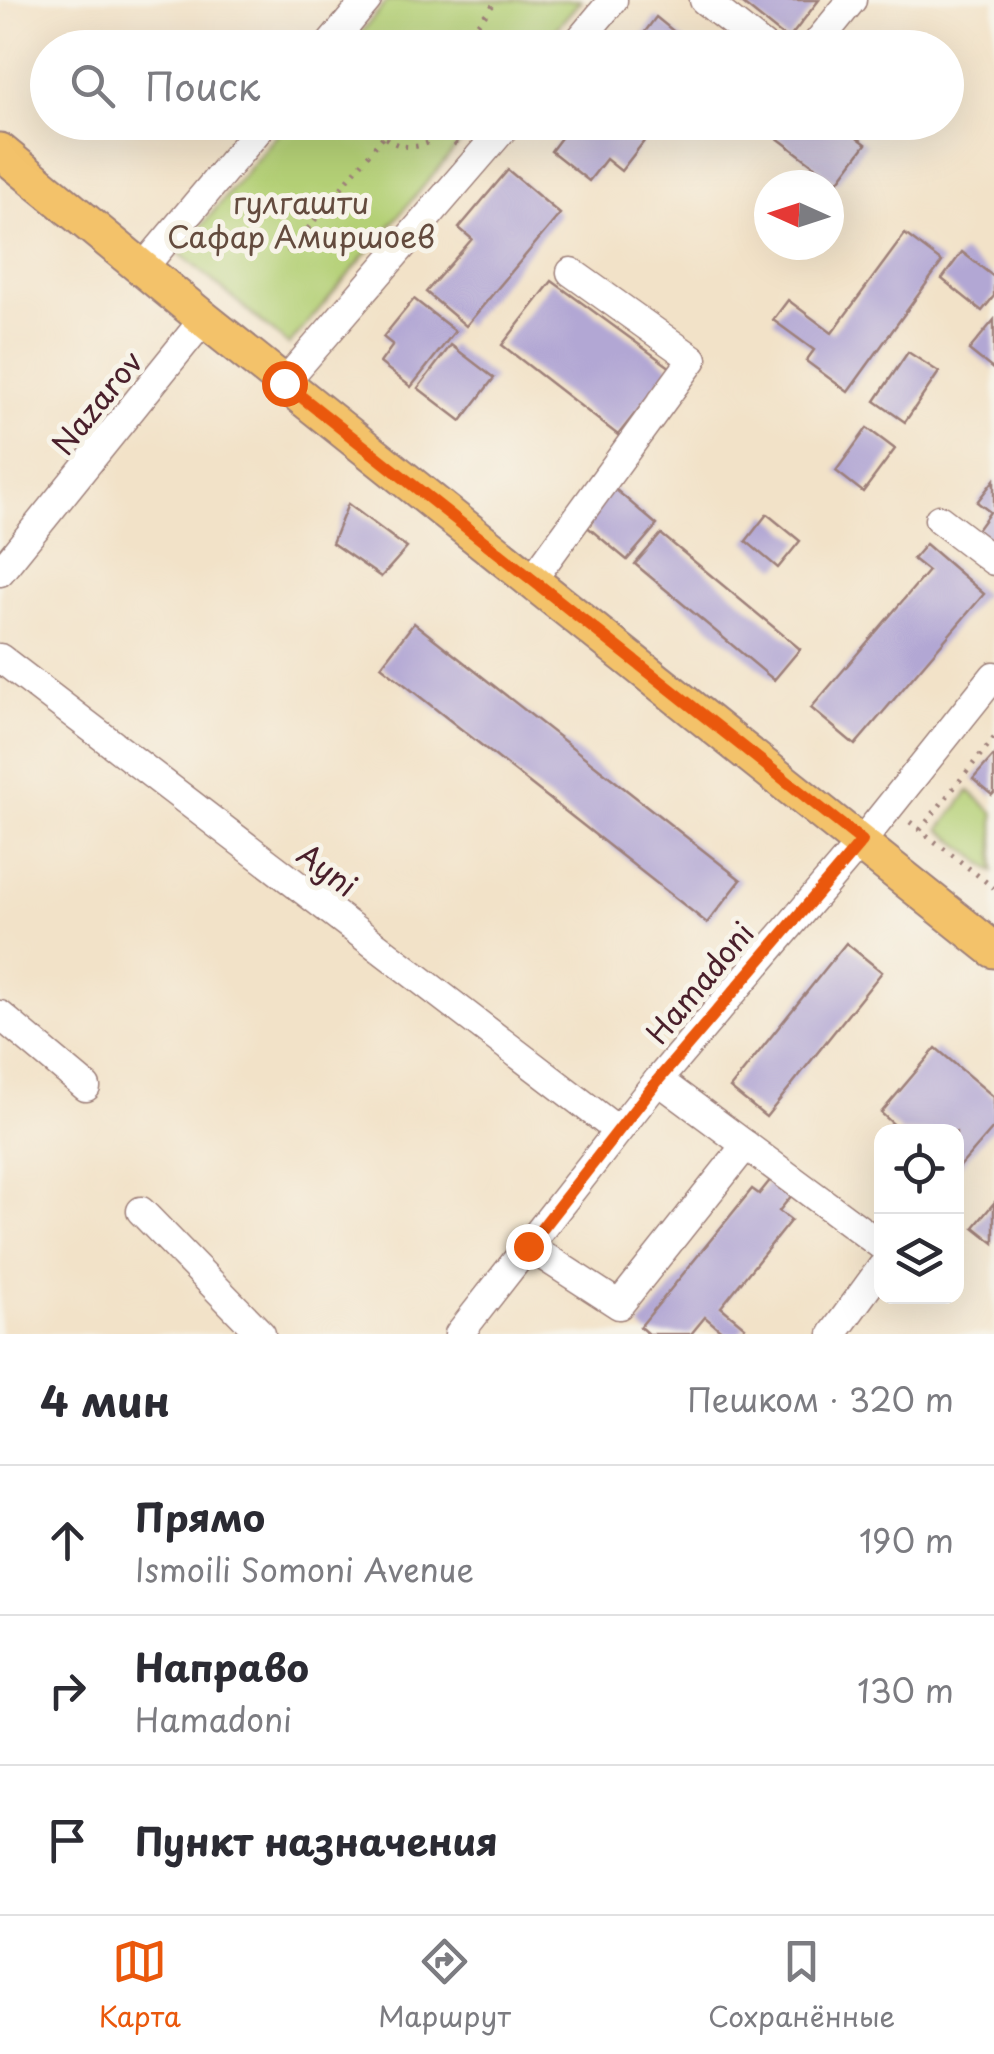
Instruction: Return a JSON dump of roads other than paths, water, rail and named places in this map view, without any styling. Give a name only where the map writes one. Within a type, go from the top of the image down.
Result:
[{"type":"main road","points":[[0,151],[204,319],[994,950]]},
{"type":"street","points":[[342,30],[367,0]]},
{"type":"street","points":[[588,30],[614,0]]},
{"type":"street","points":[[704,0],[742,30]]},
{"type":"street","points":[[828,30],[852,0]]},
{"type":"street","points":[[142,269],[249,140]]},
{"type":"street","points":[[284,383],[493,140]]},
{"type":"street","points":[[532,580],[693,359],[571,272]]},
{"type":"street","name":"Nazarov","points":[[0,572],[204,319]]},
{"type":"street","points":[[939,519],[994,561]]},
{"type":"street","name":"Ayni","points":[[0,658],[617,1130]]},
{"type":"street","name":"Hamadoni","points":[[459,1334],[617,1130],[862,841],[994,676]]},
{"type":"street","points":[[0,1015],[86,1087]]},
{"type":"street","points":[[658,1080],[874,1240]]},
{"type":"street","points":[[528,1246],[619,1306],[746,1145]]},
{"type":"street","points":[[140,1210],[260,1334]]},
{"type":"street","points":[[832,1334],[874,1279]]},
{"type":"park label","name":"гулгашти Сафар Амиршоев","points":[[301,218]]}]
